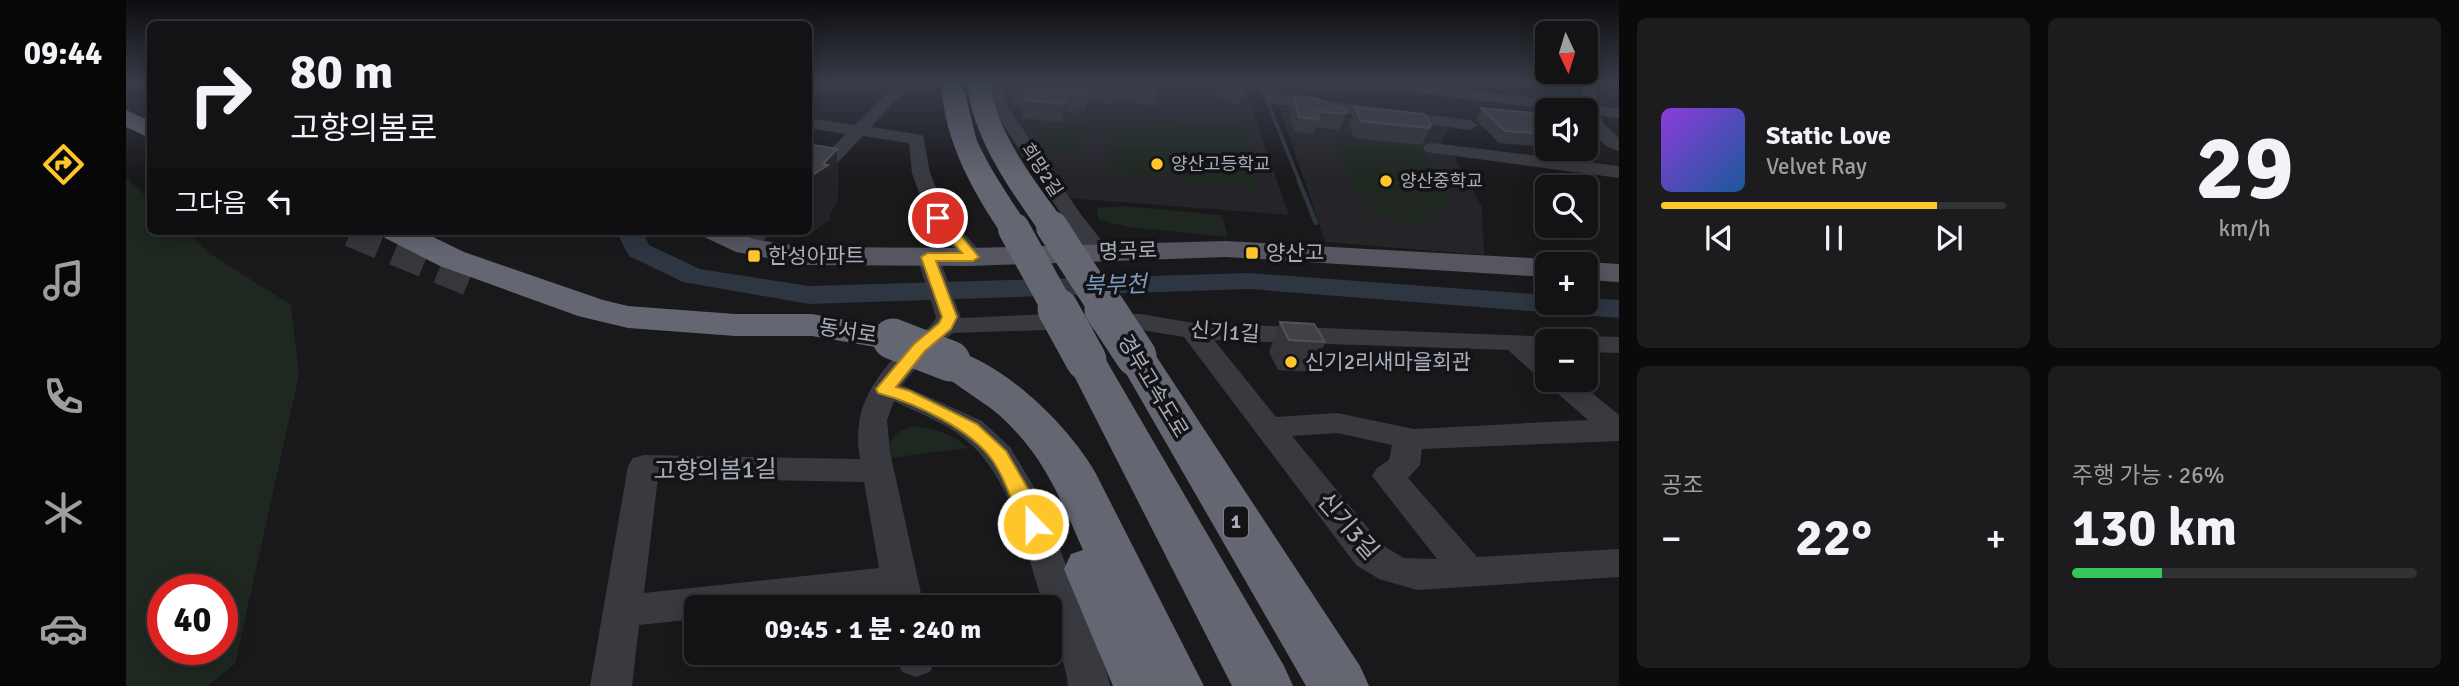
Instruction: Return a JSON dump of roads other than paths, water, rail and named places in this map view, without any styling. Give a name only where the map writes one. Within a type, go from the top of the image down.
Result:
[{"type":"highway","name":"경부고속도로","points":[[957,115],[967,145],[1263,686]]},
{"type":"highway","name":"경부고속도로","points":[[983,115],[1003,155],[1136,356],[1339,686]]},
{"type":"highway","points":[[126,117],[147,129]]},
{"type":"highway","name":"동서로","points":[[404,235],[452,259],[591,308],[628,317],[724,325],[811,325],[889,344]]},
{"type":"highway","name":"동서로","points":[[479,285],[571,317],[632,328],[734,337],[803,336],[889,344],[944,343],[1011,401],[1057,449],[1072,472],[1174,686]]},
{"type":"highway","name":"동서로","points":[[944,343],[979,397],[1002,416],[1035,453],[1048,474],[1143,686]]},
{"type":"main road","name":"명곡로","points":[[753,238],[805,256],[932,268],[973,257],[1100,252],[1281,250],[1535,267]]},
{"type":"main road","points":[[1598,272],[1619,273]]},
{"type":"street","points":[[812,178],[874,115]]},
{"type":"street","name":"희망2길","points":[[1005,115],[1075,220],[1100,252]]},
{"type":"street","points":[[1394,115],[1470,125]]},
{"type":"street","points":[[1467,115],[1480,156]]},
{"type":"street","points":[[812,124],[917,139],[921,173],[938,218],[973,257]]},
{"type":"street","points":[[1598,127],[1619,146]]},
{"type":"street","points":[[1432,148],[1619,172]]},
{"type":"street","points":[[622,611],[902,594],[877,471],[872,420],[884,389],[919,347],[944,343],[932,268]]},
{"type":"street","name":"신기1길","points":[[944,343],[1074,321],[1141,322],[1193,331],[1535,343]]},
{"type":"street","name":"신기3길","points":[[1193,331],[1369,555],[1381,564],[1402,574],[1469,573],[1619,563]]},
{"type":"street","points":[[1515,342],[1535,360]]},
{"type":"street","points":[[1598,344],[1619,345]]},
{"type":"street","points":[[884,389],[904,395],[971,428],[999,456],[1024,499],[1088,676],[1089,686]]},
{"type":"street","points":[[1573,392],[1618,430]]},
{"type":"street","points":[[1268,427],[1337,423],[1408,438],[1618,430]]},
{"type":"street","points":[[1408,438],[1404,465],[1388,476],[1469,573]]},
{"type":"street","name":"고향의봄1길","points":[[611,686],[644,466],[877,471]]},
{"type":"waterway","points":[[1273,115],[1300,183]]},
{"type":"waterway","points":[[1299,181],[1316,223]]},
{"type":"waterway","name":"북부천","points":[[631,235],[638,250],[693,276],[809,295],[1249,281],[1619,309]]},
{"type":"tunnel","points":[[361,235],[479,284]]},
{"type":"place","name":"양산고등학교","points":[[1157,164]]},
{"type":"place","name":"양산중학교","points":[[1386,181]]},
{"type":"place","name":"양산고","points":[[1252,253]]},
{"type":"place","name":"한성아파트","points":[[754,256]]},
{"type":"place","name":"신기2리새마을회관","points":[[1291,362]]}]
